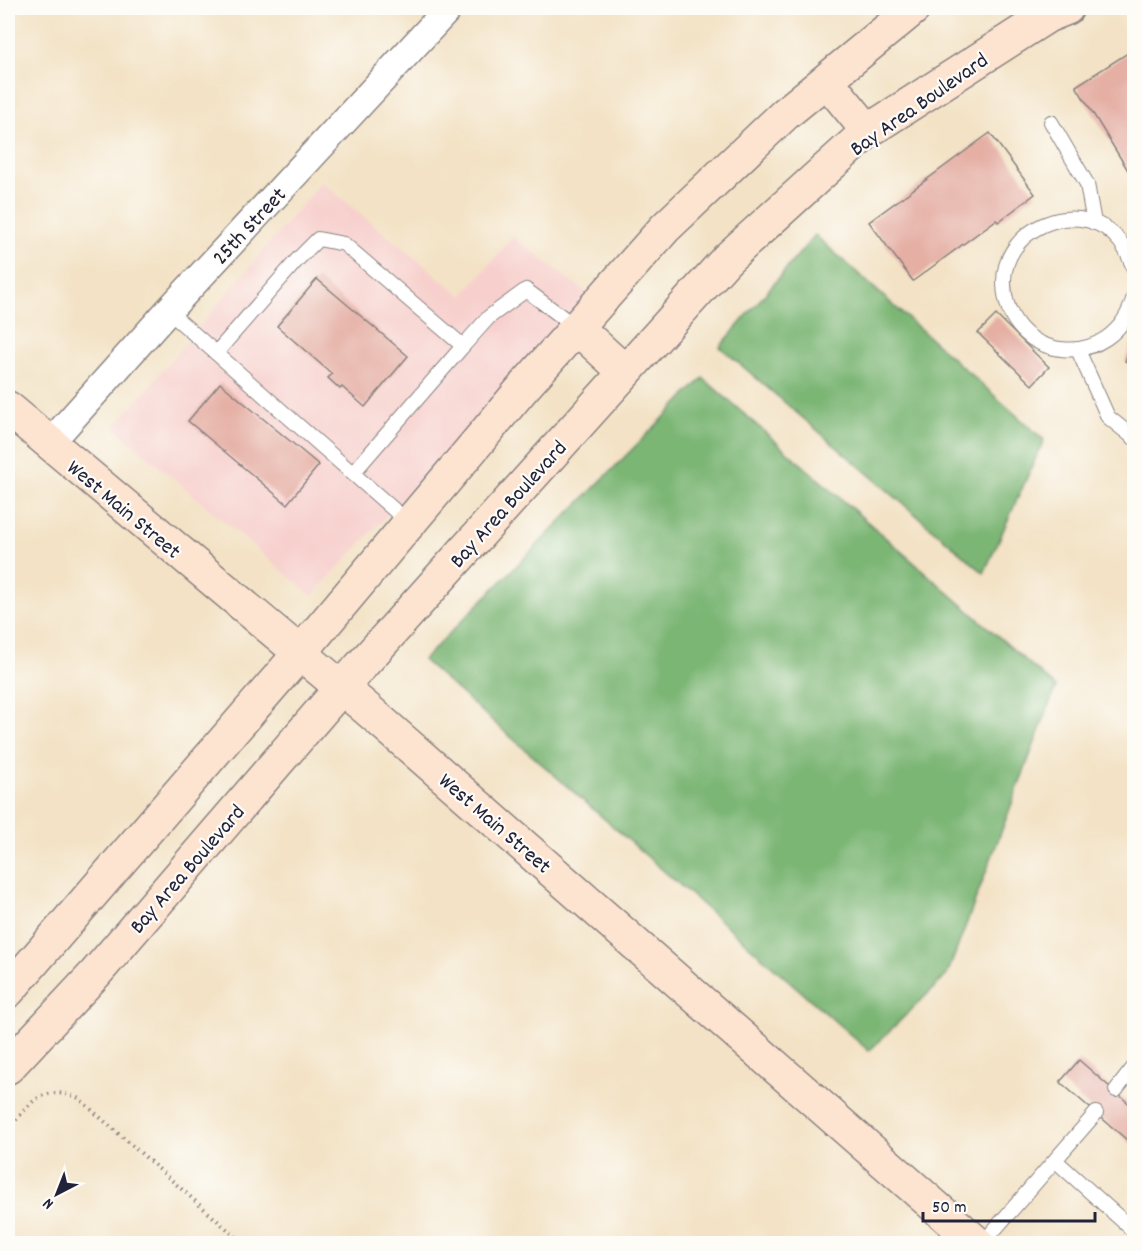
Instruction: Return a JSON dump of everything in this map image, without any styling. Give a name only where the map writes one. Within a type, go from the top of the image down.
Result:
[{"type":"main road","points":[[8,991],[665,228],[785,114],[914,8]]},
{"type":"main road","name":"Bay Area Boulevard","points":[[8,1067],[95,974],[341,688],[727,259],[868,131],[1047,16],[1067,8]]},
{"type":"main road","points":[[826,81],[868,131]]},
{"type":"main road","points":[[577,328],[625,372]]},
{"type":"main road","name":"West Main Street","points":[[8,408],[341,688],[980,1244]]},
{"type":"street","name":"25th Street","points":[[49,444],[168,311],[449,8]]},
{"type":"lane","points":[[1051,122],[1087,184],[1094,223]]},
{"type":"lane","points":[[1134,269],[1126,249],[1112,233],[1094,223],[1074,218],[1053,220],[1033,229],[1018,243],[1008,261],[1004,282],[1007,304],[1017,325],[1034,340],[1055,349],[1078,350],[1100,344],[1118,330],[1131,312],[1134,296]]},
{"type":"lane","points":[[216,353],[318,239],[344,244],[463,346]]},
{"type":"lane","points":[[353,473],[489,317],[526,290],[577,328]]},
{"type":"lane","points":[[168,311],[410,523]]},
{"type":"lane","points":[[1078,350],[1108,417],[1134,438]]},
{"type":"lane","points":[[1116,1090],[1134,1067]]},
{"type":"lane","points":[[980,1244],[1056,1161],[1096,1113]]},
{"type":"lane","points":[[1056,1161],[1134,1230]]},
{"type":"path","points":[[8,1129],[38,1096],[51,1092],[62,1092],[76,1097],[244,1244]]},
{"type":"shaded area","points":[[321,182],[462,296],[513,237],[591,296],[312,596],[114,428]]},
{"type":"green space","points":[[815,235],[1044,440],[984,573],[720,347]]},
{"type":"green space","points":[[703,378],[1056,687],[947,975],[869,1051],[423,660]]},
{"type":"building","points":[[1134,49],[1134,180],[1076,86]]},
{"type":"building","points":[[990,133],[1035,194],[913,281],[869,222]]},
{"type":"building","points":[[317,279],[408,356],[365,407],[328,378],[332,374],[277,326]]},
{"type":"building","points":[[996,315],[1049,367],[1032,385],[978,333]]},
{"type":"building","points":[[1134,336],[1134,365],[1125,361]]},
{"type":"building","points":[[220,383],[319,465],[287,504],[188,421]]},
{"type":"building","points":[[1079,1060],[1134,1108],[1134,1146],[1060,1082]]}]
